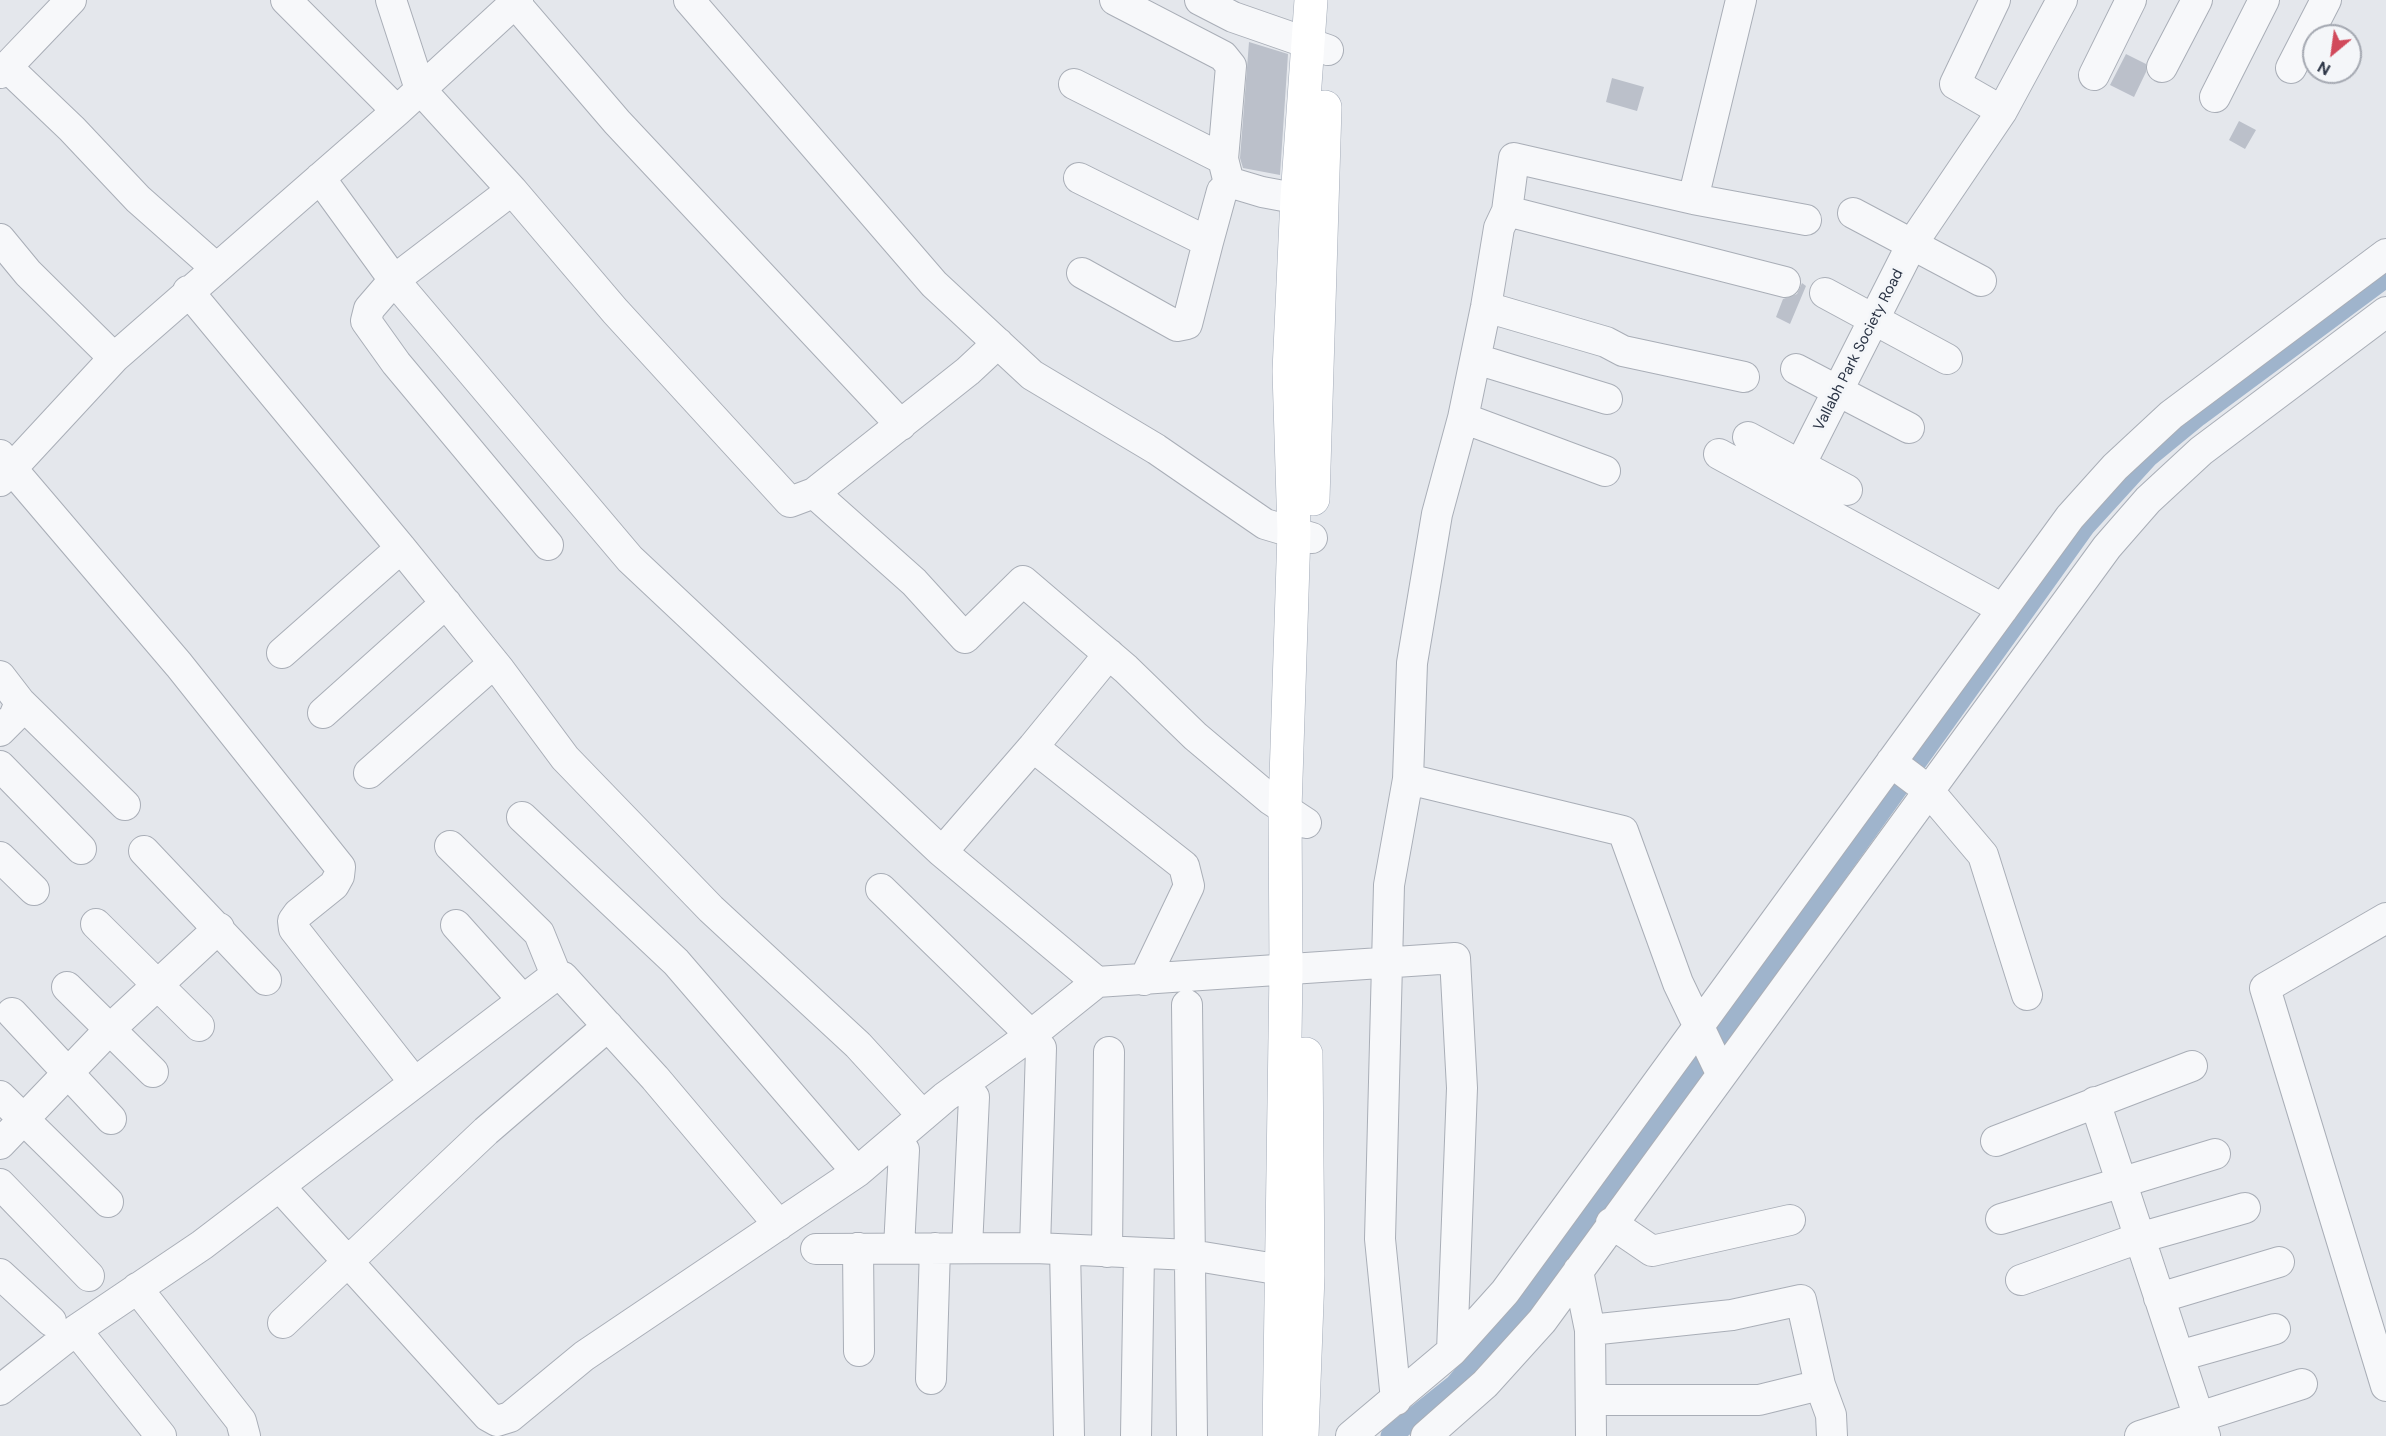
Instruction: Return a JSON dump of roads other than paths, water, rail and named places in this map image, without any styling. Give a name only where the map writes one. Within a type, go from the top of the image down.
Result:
[{"type":"main road","points":[[1302,1436],[1294,1272],[1295,970],[1309,200],[1318,46],[1311,0]]},
{"type":"main road","points":[[1318,46],[1331,0]]},
{"type":"main road","points":[[1279,1436],[1294,1272]]},
{"type":"street","points":[[71,0],[3,70],[72,129],[138,199],[216,268]]},
{"type":"street","points":[[285,0],[397,111]]},
{"type":"street","points":[[391,0],[420,89],[512,190],[615,311],[790,502],[814,493],[901,425],[998,343]]},
{"type":"street","points":[[689,0],[934,284],[1032,375],[1156,449],[1265,524],[1303,535]]},
{"type":"street","points":[[1082,273],[1177,326],[1187,324],[1227,171],[1231,66],[1223,56],[1115,0]]},
{"type":"street","points":[[1200,0],[1233,17],[1318,46]]},
{"type":"street","points":[[1693,199],[1741,0]]},
{"type":"street","points":[[1995,0],[1955,84],[2002,111]]},
{"type":"street","name":"Vallabh Park Society Road","points":[[1794,478],[1912,244],[2002,111],[2062,0]]},
{"type":"street","points":[[2094,75],[2131,0]]},
{"type":"street","points":[[2162,68],[2197,0]]},
{"type":"street","points":[[2215,97],[2264,0]]},
{"type":"street","points":[[2292,68],[2326,0]]},
{"type":"street","points":[[414,1082],[294,929],[292,921],[334,885],[339,876],[340,867],[193,682],[4,468],[114,358],[188,291],[397,111],[517,1],[617,122],[901,425]]},
{"type":"street","points":[[1074,84],[1227,171],[1309,200]]},
{"type":"street","points":[[1396,1400],[1380,1239],[1389,885],[1408,779],[1412,663],[1437,514],[1476,359],[1499,228],[1507,210],[1514,158],[1693,199],[1806,220]]},
{"type":"street","points":[[320,178],[394,280],[630,559],[942,852],[1097,982]]},
{"type":"street","points":[[1079,178],[1208,242]]},
{"type":"street","points":[[512,190],[394,280],[369,309],[366,321],[368,327],[548,545]]},
{"type":"street","points":[[1507,210],[1785,282]]},
{"type":"street","points":[[1853,213],[1981,281]]},
{"type":"street","points":[[0,239],[28,273],[114,358]]},
{"type":"street","points":[[1351,1436],[1452,1351],[1505,1292],[2070,517],[2115,467],[2163,422],[2386,254]]},
{"type":"street","points":[[188,291],[446,603],[565,759],[711,909],[858,1045],[923,1116]]},
{"type":"street","points":[[1825,293],[1947,359]]},
{"type":"street","points":[[1486,307],[1606,342],[1623,351],[1743,377]]},
{"type":"street","points":[[1426,1436],[1485,1384],[1542,1321],[1611,1223],[2107,547],[2148,500],[2201,451],[2386,312]]},
{"type":"street","points":[[1476,359],[1607,399]]},
{"type":"street","points":[[1796,369],[1909,428]]},
{"type":"street","points":[[1463,418],[1605,471]]},
{"type":"street","points":[[1748,436],[1794,478],[2003,609]]},
{"type":"street","points":[[1719,454],[1794,478],[1846,490]]},
{"type":"street","points":[[814,493],[914,582],[965,638],[1023,581],[1108,654],[1195,736],[1296,816]]},
{"type":"street","points":[[282,653],[401,548]]},
{"type":"street","points":[[323,713],[446,603]]},
{"type":"street","points":[[942,852],[1033,747],[1108,654]]},
{"type":"street","points":[[369,773],[494,663]]},
{"type":"street","points":[[0,676],[20,702],[125,805]]},
{"type":"street","points":[[0,731],[14,717],[20,702]]},
{"type":"street","points":[[1033,747],[1184,866],[1189,886],[1144,980]]},
{"type":"street","points":[[1891,763],[1928,789],[1983,855],[2027,995]]},
{"type":"street","points":[[0,766],[81,849]]},
{"type":"street","points":[[1408,779],[1623,831],[1678,983],[1721,1073]]},
{"type":"street","points":[[522,817],[676,962],[857,1172]]},
{"type":"street","points":[[450,846],[538,933],[556,975]]},
{"type":"street","points":[[144,851],[266,980]]},
{"type":"street","points":[[0,857],[34,890]]},
{"type":"street","points":[[881,889],[1036,1042],[1035,1248]]},
{"type":"street","points":[[2386,918],[2265,988],[2386,1384]]},
{"type":"street","points":[[96,924],[199,1026]]},
{"type":"street","points":[[456,925],[523,1000]]},
{"type":"street","points":[[0,1144],[109,1030],[219,928]]},
{"type":"street","points":[[280,1187],[488,1416],[497,1420],[510,1417],[584,1356],[857,1172],[923,1116],[1036,1042],[1097,982],[1455,958],[1462,1088],[1452,1351]]},
{"type":"street","points":[[556,975],[563,977],[608,1026],[779,1225]]},
{"type":"street","points":[[1,1373],[64,1325],[137,1288],[202,1245],[556,975]]},
{"type":"street","points":[[67,987],[153,1072]]},
{"type":"street","points":[[1186,1005],[1192,1436]]},
{"type":"street","points":[[12,1013],[111,1119]]},
{"type":"street","points":[[283,1323],[486,1131],[608,1026]]},
{"type":"street","points":[[1107,1252],[1109,1052]]},
{"type":"street","points":[[1996,1141],[2192,1066]]},
{"type":"street","points":[[0,1096],[108,1202]]},
{"type":"street","points":[[967,1248],[974,1097]]},
{"type":"street","points":[[2096,1102],[2139,1238],[2203,1426]]},
{"type":"street","points":[[899,1248],[904,1150]]},
{"type":"street","points":[[2001,1219],[2121,1180],[2215,1154]]},
{"type":"street","points":[[0,1184],[89,1276]]},
{"type":"street","points":[[2021,1280],[2139,1238],[2245,1208]]},
{"type":"street","points":[[1611,1223],[1652,1251],[1790,1220]]},
{"type":"street","points":[[858,1248],[859,1351]]},
{"type":"street","points":[[930,1379],[935,1248]]},
{"type":"street","points":[[816,1249],[1035,1248],[1191,1255],[1294,1272]]},
{"type":"street","points":[[1065,1250],[1069,1436]]},
{"type":"street","points":[[1136,1436],[1138,1253]]},
{"type":"street","points":[[2159,1298],[2278,1262]]},
{"type":"street","points":[[1578,1271],[1590,1330],[1591,1436]]},
{"type":"street","points":[[0,1274],[64,1325],[161,1436]]},
{"type":"street","points":[[137,1288],[241,1421],[245,1436]]},
{"type":"street","points":[[1590,1330],[1732,1315],[1801,1300],[1820,1385],[1831,1415],[1832,1436]]},
{"type":"street","points":[[2179,1356],[2276,1329]]},
{"type":"street","points":[[2140,1436],[2203,1426],[2302,1384]]},
{"type":"street","points":[[1592,1400],[1759,1400],[1820,1385]]},
{"type":"waterway","points":[[1391,1436],[1455,1385],[1537,1292],[2085,526],[2148,457],[2198,416],[2386,277]]}]
